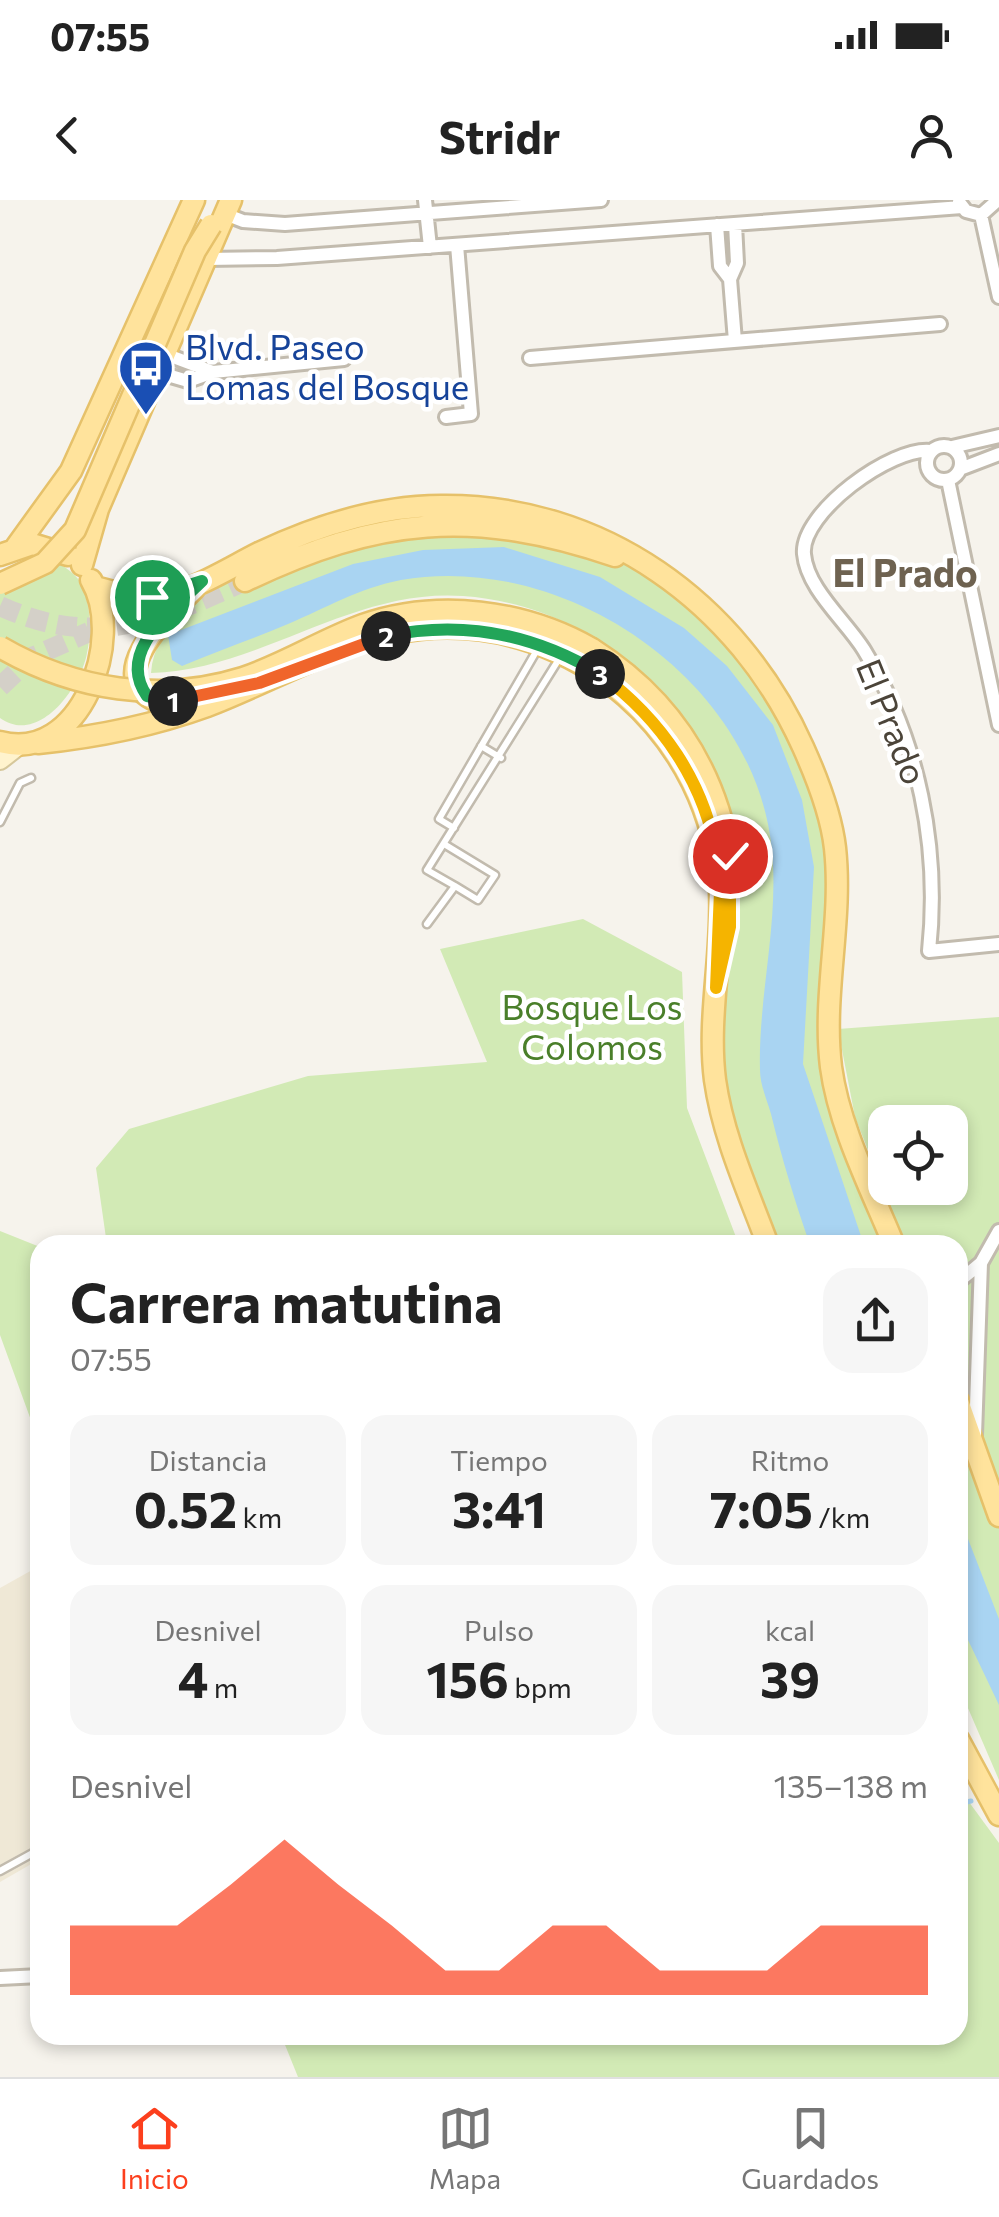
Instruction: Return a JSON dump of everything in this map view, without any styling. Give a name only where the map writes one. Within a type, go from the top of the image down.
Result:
[{"type":"main road","points":[[8,551],[71,471],[194,200]]},
{"type":"main road","points":[[82,565],[98,509],[224,211]]},
{"type":"main road","points":[[0,584],[45,563],[75,530],[195,252],[224,211]]},
{"type":"main road","points":[[95,587],[152,597],[202,581],[322,527],[393,510],[437,506],[482,506],[537,515],[593,534],[664,575],[718,620],[758,668],[796,732],[825,806],[838,887],[828,1031],[832,1072],[871,1190],[892,1235]]},
{"type":"main road","points":[[246,581],[335,542],[380,531],[445,525],[545,536],[664,575]]},
{"type":"main road","points":[[0,760],[19,744],[70,718],[90,687],[102,636],[95,587],[82,565],[45,546],[8,551]]},
{"type":"main road","points":[[202,581],[145,642],[137,670],[141,688],[147,696],[170,702],[259,683]]},
{"type":"main road","points":[[0,646],[62,675],[116,689],[151,692],[241,678],[360,626],[431,612],[514,618],[554,630],[592,649],[662,706],[689,742],[710,783],[723,819],[732,891],[724,964],[716,988]]},
{"type":"main road","points":[[19,744],[134,730],[375,638],[420,629],[463,629],[541,644],[629,697],[664,736],[692,781],[706,814],[718,872],[712,1040],[723,1118],[764,1235]]},
{"type":"main road","points":[[968,1427],[999,1516]]},
{"type":"main road","points":[[968,1757],[999,1814]]},
{"type":"street","points":[[224,211],[243,221],[285,224],[426,207],[602,200]]},
{"type":"street","points":[[981,215],[998,200]]},
{"type":"street","points":[[206,259],[430,247],[960,204],[981,215],[999,297]]},
{"type":"street","points":[[426,207],[430,247]]},
{"type":"street","points":[[735,224],[737,263],[730,279],[735,341]]},
{"type":"street","points":[[716,226],[720,266],[730,279]]},
{"type":"street","points":[[446,417],[471,414],[457,244]]},
{"type":"street","points":[[530,358],[940,324]]},
{"type":"street","points":[[161,363],[188,381],[213,372],[344,360]]},
{"type":"street","points":[[948,480],[935,478],[929,472],[931,451],[999,436]]},
{"type":"street","points":[[952,447],[960,456],[960,469]]},
{"type":"street","name":"El Prado","points":[[931,451],[882,466],[850,488],[808,530],[804,556],[816,584],[881,681],[918,780],[929,824],[933,913],[928,951],[999,944]]},
{"type":"street","points":[[948,480],[960,469],[999,454]]},
{"type":"street","points":[[948,480],[999,725]]},
{"type":"street","points":[[968,1274],[982,1263],[999,1231]]},
{"type":"street","points":[[974,1443],[982,1263]]},
{"type":"street","points":[[0,1978],[30,1976]]},
{"type":"lane","points":[[454,828],[439,818],[541,644]]},
{"type":"lane","points":[[444,844],[495,875],[478,900],[427,870],[454,828],[501,758],[562,654]]},
{"type":"lane","points":[[481,746],[501,758]]},
{"type":"lane","points":[[0,822],[20,784],[31,778]]},
{"type":"lane","points":[[427,924],[456,886]]},
{"type":"lane","points":[[0,1871],[30,1854]]},
{"type":"shaded area","points":[[30,1571],[30,1865],[0,1882],[0,1588]]},
{"type":"green space","points":[[404,533],[543,537],[663,575],[717,621],[804,756],[834,878],[823,1047],[868,1182],[868,1205],[876,1205],[886,1235],[771,1235],[738,1142],[721,1061],[721,1015],[740,903],[733,829],[716,778],[690,730],[656,688],[616,653],[570,625],[518,605],[463,596],[422,597],[382,604],[230,659],[191,669],[151,673],[161,639],[196,600],[242,571],[254,589],[307,561]]},
{"type":"green space","points":[[57,561],[76,576],[84,590],[90,617],[87,653],[76,681],[56,709],[43,719],[15,725],[0,718],[0,577]]},
{"type":"green space","name":"Bosque Los Colomos","points":[[583,919],[682,972],[687,1108],[735,1235],[106,1235],[96,1168],[129,1129],[308,1076],[487,1062],[440,949]]},
{"type":"green space","points":[[999,1017],[999,1500],[968,1412],[968,1235],[901,1235],[889,1205],[968,1205],[968,1105],[868,1105],[868,1150],[855,1117],[838,1029]]},
{"type":"green space","points":[[0,1231],[30,1243],[30,1418],[0,1335]]},
{"type":"green space","points":[[968,1441],[999,1526],[999,1780],[968,1708]]},
{"type":"green space","points":[[968,1801],[999,1843],[999,2077],[298,2077],[285,2045],[968,2045]]},
{"type":"water","points":[[504,547],[600,577],[684,628],[727,666],[773,725],[802,800],[814,867],[803,1064],[861,1235],[807,1235],[762,1087],[760,1043],[773,878],[772,851],[758,789],[730,732],[691,682],[642,640],[586,608],[526,586],[463,576],[386,584],[182,666],[172,660],[168,635],[353,564],[423,550]]},
{"type":"water","points":[[968,1539],[999,1619],[999,1705],[968,1640]]},
{"type":"tunnel","points":[[0,606],[34,619],[96,628],[154,618],[245,581]]},
{"type":"tunnel","points":[[0,687],[32,657],[89,632]]},
{"type":"place","name":"Blvd. Paseo Lomas del Bosque","points":[[146,417]]},
{"type":"district","name":"El Prado","points":[[905,574]]},
{"type":"route","points":[[152,597],[202,581],[157,626],[138,657],[141,688],[157,700],[192,699],[259,683],[375,638],[420,629],[507,635],[541,644],[602,675],[629,697],[674,750],[706,814],[716,852],[720,891],[714,962],[716,988],[730,927],[730,856]]}]
